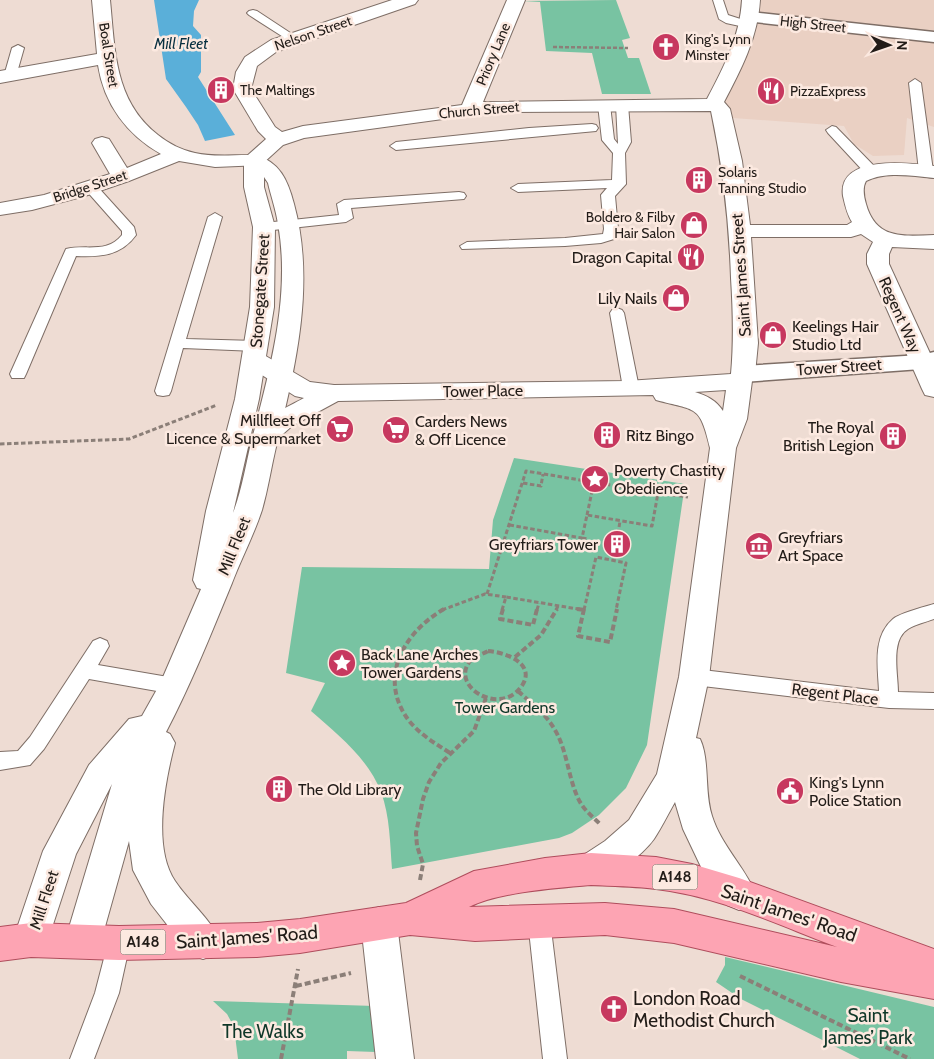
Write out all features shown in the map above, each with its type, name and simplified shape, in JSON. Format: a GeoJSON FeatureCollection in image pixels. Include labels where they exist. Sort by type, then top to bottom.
{"type":"FeatureCollection","features":[{"type":"Feature","properties":{"kind":"main road","name":"Saint James' Road"},"geometry":{"type":"LineString","coordinates":[[394,921],[474,887],[545,874],[591,869],[656,873],[692,880],[739,894],[934,966]]}},
{"type":"Feature","properties":{"kind":"main road","name":"Saint James' Road"},"geometry":{"type":"LineString","coordinates":[[83,941],[203,942],[300,936],[394,921],[475,924],[605,919],[674,926],[841,965],[934,981]]}},
{"type":"Feature","properties":{"kind":"main road","name":"A148"},"geometry":{"type":"LineString","coordinates":[[15,942],[83,941]]}},
{"type":"Feature","properties":{"kind":"street","name":"Boal Street"},"geometry":{"type":"LineString","coordinates":[[101,0],[110,78],[114,92],[129,117],[141,130],[159,145],[193,159],[254,161]]}},
{"type":"Feature","properties":{"kind":"street","name":"Nelson Street"},"geometry":{"type":"LineString","coordinates":[[278,138],[268,131],[242,89],[244,70],[257,54],[292,38],[409,0]]}},
{"type":"Feature","properties":{"kind":"street","name":"Priory Lane"},"geometry":{"type":"LineString","coordinates":[[470,109],[516,0]]}},
{"type":"Feature","properties":{"kind":"street"},"geometry":{"type":"LineString","coordinates":[[714,103],[750,14]]}},
{"type":"Feature","properties":{"kind":"street","name":"High Street"},"geometry":{"type":"LineString","coordinates":[[750,14],[934,36]]}},
{"type":"Feature","properties":{"kind":"street"},"geometry":{"type":"LineString","coordinates":[[5,77],[108,58]]}},
{"type":"Feature","properties":{"kind":"street"},"geometry":{"type":"LineString","coordinates":[[5,77],[110,78]]}},
{"type":"Feature","properties":{"kind":"street","name":"Church Street"},"geometry":{"type":"LineString","coordinates":[[254,161],[269,144],[278,138],[303,132],[470,109],[494,106],[705,105],[714,103]]}},
{"type":"Feature","properties":{"kind":"street","name":"Saint James Street"},"geometry":{"type":"LineString","coordinates":[[714,103],[720,109],[732,161],[740,231],[746,343],[734,419],[723,448],[692,690],[689,780],[696,820],[720,868],[739,894]]}},
{"type":"Feature","properties":{"kind":"street"},"geometry":{"type":"LineString","coordinates":[[102,143],[122,177]]}},
{"type":"Feature","properties":{"kind":"street","name":"Bridge Street"},"geometry":{"type":"LineString","coordinates":[[0,209],[19,207],[90,188],[163,162],[177,154]]}},
{"type":"Feature","properties":{"kind":"street","name":"Stonegate Street"},"geometry":{"type":"LineString","coordinates":[[254,161],[272,174],[278,183],[289,224],[292,257],[292,294],[278,388]]}},
{"type":"Feature","properties":{"kind":"street","name":"Stonegate Street"},"geometry":{"type":"LineString","coordinates":[[196,638],[220,511],[247,399],[262,307],[264,227],[254,187],[254,161]]}},
{"type":"Feature","properties":{"kind":"street"},"geometry":{"type":"LineString","coordinates":[[930,171],[893,169],[871,171],[859,177],[853,186],[858,217],[862,225],[871,233],[885,239],[914,243],[934,242]]}},
{"type":"Feature","properties":{"kind":"street"},"geometry":{"type":"LineString","coordinates":[[740,231],[850,231],[862,225]]}},
{"type":"Feature","properties":{"kind":"street","name":"Regent Way"},"geometry":{"type":"LineString","coordinates":[[885,239],[878,254],[878,264],[927,361],[934,389]]}},
{"type":"Feature","properties":{"kind":"street","name":"Tower Place"},"geometry":{"type":"LineString","coordinates":[[256,353],[278,388],[334,393],[632,388],[741,378]]}},
{"type":"Feature","properties":{"kind":"street","name":"Tower Street"},"geometry":{"type":"LineString","coordinates":[[741,378],[927,361]]}},
{"type":"Feature","properties":{"kind":"street","name":"Mill Fleet"},"geometry":{"type":"LineString","coordinates":[[83,941],[135,760],[174,686],[196,638],[248,510],[278,388]]}},
{"type":"Feature","properties":{"kind":"street","name":"Tower Place"},"geometry":{"type":"LineString","coordinates":[[632,388],[688,398],[709,408]]}},
{"type":"Feature","properties":{"kind":"street","name":"Tower Place"},"geometry":{"type":"LineString","coordinates":[[266,435],[283,420],[334,393]]}},
{"type":"Feature","properties":{"kind":"street","name":"Saint James Street"},"geometry":{"type":"LineString","coordinates":[[709,408],[717,422],[723,448]]}},
{"type":"Feature","properties":{"kind":"street"},"geometry":{"type":"LineString","coordinates":[[174,686],[150,775],[145,847],[150,870],[163,893],[203,942]]}},
{"type":"Feature","properties":{"kind":"street","name":"Mill Fleet"},"geometry":{"type":"LineString","coordinates":[[15,942],[100,775],[174,686]]}},
{"type":"Feature","properties":{"kind":"street","name":"Saint James Street"},"geometry":{"type":"LineString","coordinates":[[591,869],[617,852],[641,830],[663,796],[672,777],[692,690]]}},
{"type":"Feature","properties":{"kind":"street"},"geometry":{"type":"LineString","coordinates":[[394,921],[384,964],[395,1059]]}},
{"type":"Feature","properties":{"kind":"lane"},"geometry":{"type":"LineString","coordinates":[[718,0],[723,17],[730,22],[750,14]]}},
{"type":"Feature","properties":{"kind":"lane"},"geometry":{"type":"LineString","coordinates":[[253,13],[292,38]]}},
{"type":"Feature","properties":{"kind":"lane"},"geometry":{"type":"LineString","coordinates":[[5,77],[18,48]]}},
{"type":"Feature","properties":{"kind":"lane"},"geometry":{"type":"LineString","coordinates":[[915,83],[930,171]]}},
{"type":"Feature","properties":{"kind":"lane"},"geometry":{"type":"LineString","coordinates":[[467,246],[601,239],[609,236],[612,229],[608,195],[619,184],[619,153],[608,140],[613,105]]}},
{"type":"Feature","properties":{"kind":"lane"},"geometry":{"type":"LineString","coordinates":[[396,146],[529,132],[592,128]]}},
{"type":"Feature","properties":{"kind":"lane"},"geometry":{"type":"LineString","coordinates":[[832,130],[871,171]]}},
{"type":"Feature","properties":{"kind":"lane"},"geometry":{"type":"LineString","coordinates":[[518,188],[619,184]]}},
{"type":"Feature","properties":{"kind":"lane"},"geometry":{"type":"LineString","coordinates":[[18,374],[71,252],[111,250],[121,245],[129,235],[129,230],[90,188]]}},
{"type":"Feature","properties":{"kind":"lane"},"geometry":{"type":"LineString","coordinates":[[264,227],[346,218],[344,204],[460,196]]}},
{"type":"Feature","properties":{"kind":"lane"},"geometry":{"type":"LineString","coordinates":[[163,390],[215,217]]}},
{"type":"Feature","properties":{"kind":"lane"},"geometry":{"type":"LineString","coordinates":[[616,313],[632,388]]}},
{"type":"Feature","properties":{"kind":"lane"},"geometry":{"type":"LineString","coordinates":[[177,343],[256,353]]}},
{"type":"Feature","properties":{"kind":"lane","name":"Regent Place"},"geometry":{"type":"LineString","coordinates":[[692,690],[889,700],[887,655],[889,640],[900,624],[934,611]]}},
{"type":"Feature","properties":{"kind":"lane"},"geometry":{"type":"LineString","coordinates":[[0,761],[23,759],[37,743],[100,646]]}},
{"type":"Feature","properties":{"kind":"lane"},"geometry":{"type":"LineString","coordinates":[[83,670],[174,686]]}},
{"type":"Feature","properties":{"kind":"lane"},"geometry":{"type":"LineString","coordinates":[[889,700],[934,701]]}},
{"type":"Feature","properties":{"kind":"lane"},"geometry":{"type":"LineString","coordinates":[[540,921],[555,1059]]}},
{"type":"Feature","properties":{"kind":"lane"},"geometry":{"type":"LineString","coordinates":[[82,1059],[107,993],[119,942]]}},
{"type":"Feature","properties":{"kind":"path"},"geometry":{"type":"LineString","coordinates":[[554,48],[628,48]]}},
{"type":"Feature","properties":{"kind":"path"},"geometry":{"type":"LineString","coordinates":[[0,444],[130,439],[233,399],[247,399]]}},
{"type":"Feature","properties":{"kind":"path"},"geometry":{"type":"LineString","coordinates":[[487,594],[526,471],[658,493],[652,526],[587,515]]}},
{"type":"Feature","properties":{"kind":"path"},"geometry":{"type":"LineString","coordinates":[[523,483],[541,486],[544,474]]}},
{"type":"Feature","properties":{"kind":"path"},"geometry":{"type":"LineString","coordinates":[[582,538],[594,482]]}},
{"type":"Feature","properties":{"kind":"path"},"geometry":{"type":"LineString","coordinates":[[618,534],[620,521]]}},
{"type":"Feature","properties":{"kind":"path"},"geometry":{"type":"LineString","coordinates":[[510,525],[589,539]]}},
{"type":"Feature","properties":{"kind":"path"},"geometry":{"type":"LineString","coordinates":[[614,560],[615,554]]}},
{"type":"Feature","properties":{"kind":"path"},"geometry":{"type":"LineString","coordinates":[[596,558],[626,563],[610,642],[578,636],[584,610],[596,558]]}},
{"type":"Feature","properties":{"kind":"path"},"geometry":{"type":"LineString","coordinates":[[450,753],[426,738],[407,718],[397,694],[396,665],[408,638],[432,615],[445,608],[487,594],[584,610]]}},
{"type":"Feature","properties":{"kind":"path"},"geometry":{"type":"LineString","coordinates":[[506,597],[500,619],[532,625],[539,603]]}},
{"type":"Feature","properties":{"kind":"path"},"geometry":{"type":"LineString","coordinates":[[515,657],[540,639],[553,620],[558,606]]}},
{"type":"Feature","properties":{"kind":"path"},"geometry":{"type":"LineString","coordinates":[[498,650],[515,657],[524,670],[525,677],[518,691],[504,698],[486,698],[470,689],[464,674],[467,666],[479,654],[488,651],[498,650]]}},
{"type":"Feature","properties":{"kind":"path"},"geometry":{"type":"LineString","coordinates":[[518,691],[541,712],[555,730],[566,758],[573,786],[581,804],[605,828]]}},
{"type":"Feature","properties":{"kind":"path"},"geometry":{"type":"LineString","coordinates":[[394,921],[423,864],[417,846],[416,826],[429,782],[450,753],[474,731],[486,698]]}},
{"type":"Feature","properties":{"kind":"path"},"geometry":{"type":"LineString","coordinates":[[281,1059],[296,986],[384,964]]}},
{"type":"Feature","properties":{"kind":"path"},"geometry":{"type":"LineString","coordinates":[[732,970],[746,980],[910,1059]]}},
{"type":"Feature","properties":{"kind":"shaded area"},"geometry":{"type":"Polygon","coordinates":[[[754,0],[934,0],[934,127],[907,118],[904,155],[873,156],[854,144],[844,126],[719,117],[717,103],[754,0]]]}},
{"type":"Feature","properties":{"kind":"green space"},"geometry":{"type":"Polygon","coordinates":[[[616,0],[630,38],[622,40],[628,58],[639,58],[651,94],[602,94],[592,53],[546,51],[540,2],[523,1],[616,0]]]}},
{"type":"Feature","properties":{"kind":"green space","name":"Tower Gardens"},"geometry":{"type":"Polygon","coordinates":[[[514,458],[685,484],[647,745],[626,788],[599,815],[572,833],[559,838],[392,869],[386,811],[381,792],[375,780],[351,747],[311,711],[325,683],[286,673],[302,567],[489,569],[493,520],[514,458]]]}},
{"type":"Feature","properties":{"kind":"green space","name":"Saint James’ Park"},"geometry":{"type":"Polygon","coordinates":[[[725,957],[934,1007],[934,1059],[860,1059],[741,999],[716,982],[725,965],[725,957]]]}},
{"type":"Feature","properties":{"kind":"green space","name":"The Walks"},"geometry":{"type":"Polygon","coordinates":[[[213,1001],[375,1006],[376,1052],[347,1051],[347,1059],[238,1059],[234,1027],[227,1014],[213,1001]]]}},
{"type":"Feature","properties":{"kind":"water","name":"Mill Fleet"},"geometry":{"type":"Polygon","coordinates":[[[154,0],[199,0],[194,11],[193,26],[201,35],[201,72],[198,77],[235,135],[205,141],[198,125],[166,79],[154,0]]]}},
{"type":"Feature","properties":{"kind":"place","name":"King's Lynn Minster"},"geometry":{"type":"Point","coordinates":[666,47]}},
{"type":"Feature","properties":{"kind":"place","name":"The Maltings"},"geometry":{"type":"Point","coordinates":[221,90]}},
{"type":"Feature","properties":{"kind":"place","name":"PizzaExpress"},"geometry":{"type":"Point","coordinates":[771,91]}},
{"type":"Feature","properties":{"kind":"place","name":"Solaris Tanning Studio"},"geometry":{"type":"Point","coordinates":[699,180]}},
{"type":"Feature","properties":{"kind":"place","name":"Boldero & Filby Hair Salon"},"geometry":{"type":"Point","coordinates":[694,225]}},
{"type":"Feature","properties":{"kind":"place","name":"Dragon Capital"},"geometry":{"type":"Point","coordinates":[691,257]}},
{"type":"Feature","properties":{"kind":"place","name":"Lily Nails"},"geometry":{"type":"Point","coordinates":[676,298]}},
{"type":"Feature","properties":{"kind":"place","name":"Keelings Hair Studio Ltd"},"geometry":{"type":"Point","coordinates":[773,335]}},
{"type":"Feature","properties":{"kind":"place","name":"Millfleet Off Licence & Supermarket"},"geometry":{"type":"Point","coordinates":[340,429]}},
{"type":"Feature","properties":{"kind":"place","name":"Carders News & Off Licence"},"geometry":{"type":"Point","coordinates":[396,430]}},
{"type":"Feature","properties":{"kind":"place","name":"Ritz Bingo"},"geometry":{"type":"Point","coordinates":[607,435]}},
{"type":"Feature","properties":{"kind":"place","name":"The Royal British Legion"},"geometry":{"type":"Point","coordinates":[893,436]}},
{"type":"Feature","properties":{"kind":"place","name":"Poverty Chastity Obedience"},"geometry":{"type":"Point","coordinates":[595,479]}},
{"type":"Feature","properties":{"kind":"place","name":"Greyfriars Tower"},"geometry":{"type":"Point","coordinates":[617,544]}},
{"type":"Feature","properties":{"kind":"place","name":"Greyfriars Art Space"},"geometry":{"type":"Point","coordinates":[759,546]}},
{"type":"Feature","properties":{"kind":"place","name":"Back Lane Arches Tower Gardens"},"geometry":{"type":"Point","coordinates":[342,663]}},
{"type":"Feature","properties":{"kind":"place","name":"The Old Library"},"geometry":{"type":"Point","coordinates":[279,789]}},
{"type":"Feature","properties":{"kind":"place","name":"King's Lynn Police Station"},"geometry":{"type":"Point","coordinates":[790,791]}},
{"type":"Feature","properties":{"kind":"place","name":"London Road Methodist Church"},"geometry":{"type":"Point","coordinates":[614,1009]}}]}
